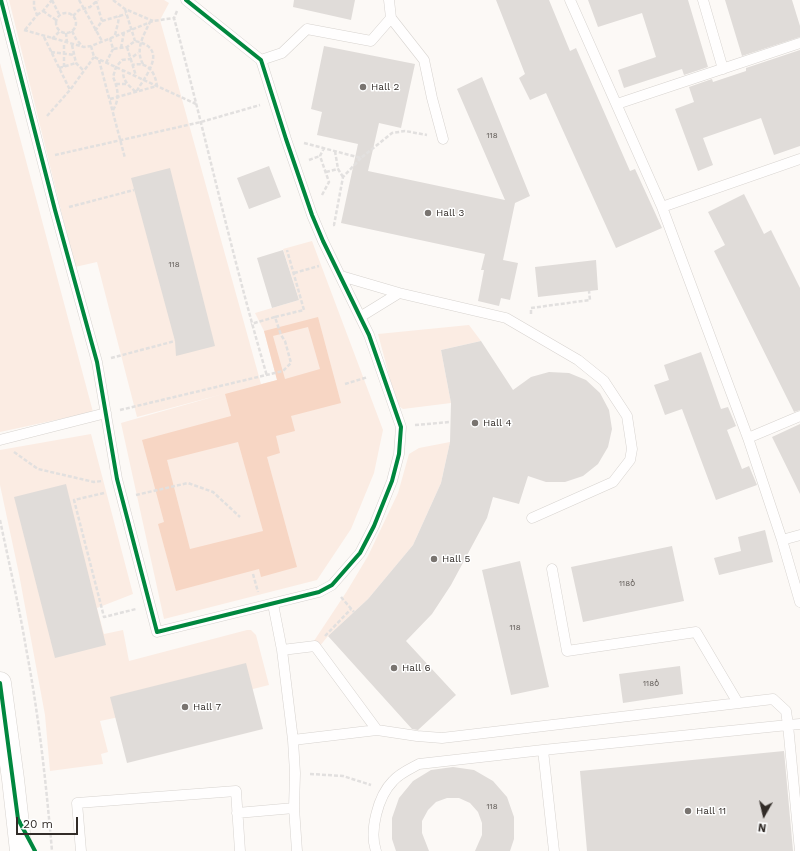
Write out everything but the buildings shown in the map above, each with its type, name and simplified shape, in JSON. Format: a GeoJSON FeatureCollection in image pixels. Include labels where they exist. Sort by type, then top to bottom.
{"type":"FeatureCollection","features":[{"type":"Feature","properties":{"kind":"main road"},"geometry":{"type":"LineString","coordinates":[[0,683],[14,779],[21,851]]}},
{"type":"Feature","properties":{"kind":"lane"},"geometry":{"type":"LineString","coordinates":[[1,0],[41,159],[97,362],[118,484],[157,632],[319,592],[332,586],[360,553],[374,526],[392,481],[399,454],[401,427],[369,335],[312,215],[261,60],[186,0]]}},
{"type":"Feature","properties":{"kind":"lane"},"geometry":{"type":"LineString","coordinates":[[389,0],[391,18],[424,60],[443,139]]}},
{"type":"Feature","properties":{"kind":"lane"},"geometry":{"type":"LineString","coordinates":[[570,0],[662,207],[748,438],[782,540],[800,602]]}},
{"type":"Feature","properties":{"kind":"lane"},"geometry":{"type":"LineString","coordinates":[[703,0],[723,69]]}},
{"type":"Feature","properties":{"kind":"lane"},"geometry":{"type":"LineString","coordinates":[[261,60],[282,53],[307,29],[371,41],[391,18]]}},
{"type":"Feature","properties":{"kind":"lane"},"geometry":{"type":"LineString","coordinates":[[617,104],[800,43]]}},
{"type":"Feature","properties":{"kind":"lane"},"geometry":{"type":"LineString","coordinates":[[662,207],[800,159]]}},
{"type":"Feature","properties":{"kind":"lane"},"geometry":{"type":"LineString","coordinates":[[341,276],[399,293],[506,318],[578,360],[604,381],[627,416],[632,449],[630,460],[613,482],[532,518]]}},
{"type":"Feature","properties":{"kind":"lane"},"geometry":{"type":"LineString","coordinates":[[360,317],[399,293]]}},
{"type":"Feature","properties":{"kind":"lane"},"geometry":{"type":"LineString","coordinates":[[0,440],[106,413]]}},
{"type":"Feature","properties":{"kind":"lane"},"geometry":{"type":"LineString","coordinates":[[748,438],[800,416]]}},
{"type":"Feature","properties":{"kind":"lane"},"geometry":{"type":"LineString","coordinates":[[782,540],[800,535]]}},
{"type":"Feature","properties":{"kind":"lane"},"geometry":{"type":"LineString","coordinates":[[552,569],[567,651],[696,632],[738,703]]}},
{"type":"Feature","properties":{"kind":"lane"},"geometry":{"type":"LineString","coordinates":[[273,604],[282,650],[293,740],[295,773],[294,808],[297,851]]}},
{"type":"Feature","properties":{"kind":"lane"},"geometry":{"type":"LineString","coordinates":[[282,650],[315,646],[377,730]]}},
{"type":"Feature","properties":{"kind":"lane"},"geometry":{"type":"LineString","coordinates":[[293,740],[377,730],[442,738],[773,699],[786,711],[800,851]]}},
{"type":"Feature","properties":{"kind":"lane"},"geometry":{"type":"LineString","coordinates":[[376,851],[374,820],[382,798],[393,781],[407,770],[419,764],[800,724]]}},
{"type":"Feature","properties":{"kind":"lane"},"geometry":{"type":"LineString","coordinates":[[543,750],[554,851]]}},
{"type":"Feature","properties":{"kind":"lane"},"geometry":{"type":"LineString","coordinates":[[81,851],[78,804],[236,791],[240,851]]}},
{"type":"Feature","properties":{"kind":"lane"},"geometry":{"type":"LineString","coordinates":[[237,813],[294,808]]}},
{"type":"Feature","properties":{"kind":"path"},"geometry":{"type":"LineString","coordinates":[[34,0],[34,7],[37,15]]}},
{"type":"Feature","properties":{"kind":"path"},"geometry":{"type":"LineString","coordinates":[[60,14],[52,0],[43,11],[37,15],[25,31],[72,45],[84,47],[91,46],[151,21],[174,18],[252,324],[267,376]]}},
{"type":"Feature","properties":{"kind":"path"},"geometry":{"type":"LineString","coordinates":[[79,0],[95,31],[102,41]]}},
{"type":"Feature","properties":{"kind":"path"},"geometry":{"type":"LineString","coordinates":[[113,0],[151,21]]}},
{"type":"Feature","properties":{"kind":"path"},"geometry":{"type":"LineString","coordinates":[[73,16],[79,10],[90,7],[97,1],[102,21]]}},
{"type":"Feature","properties":{"kind":"path"},"geometry":{"type":"LineString","coordinates":[[125,8],[135,41]]}},
{"type":"Feature","properties":{"kind":"path"},"geometry":{"type":"LineString","coordinates":[[43,11],[56,20]]}},
{"type":"Feature","properties":{"kind":"path"},"geometry":{"type":"LineString","coordinates":[[67,12],[73,16],[76,25],[72,31],[66,33],[60,31],[56,26],[56,20],[60,14],[67,12]]}},
{"type":"Feature","properties":{"kind":"path"},"geometry":{"type":"LineString","coordinates":[[95,31],[102,21],[126,14]]}},
{"type":"Feature","properties":{"kind":"path"},"geometry":{"type":"LineString","coordinates":[[115,36],[119,16]]}},
{"type":"Feature","properties":{"kind":"path"},"geometry":{"type":"LineString","coordinates":[[113,110],[118,96],[113,77],[116,67],[122,60],[130,59],[138,53],[141,42],[151,21]]}},
{"type":"Feature","properties":{"kind":"path"},"geometry":{"type":"LineString","coordinates":[[52,39],[60,31]]}},
{"type":"Feature","properties":{"kind":"path"},"geometry":{"type":"LineString","coordinates":[[72,31],[76,39],[84,47]]}},
{"type":"Feature","properties":{"kind":"path"},"geometry":{"type":"LineString","coordinates":[[121,48],[124,32]]}},
{"type":"Feature","properties":{"kind":"path"},"geometry":{"type":"LineString","coordinates":[[64,67],[66,33]]}},
{"type":"Feature","properties":{"kind":"path"},"geometry":{"type":"LineString","coordinates":[[43,36],[70,90]]}},
{"type":"Feature","properties":{"kind":"path"},"geometry":{"type":"LineString","coordinates":[[106,63],[113,49],[110,38]]}},
{"type":"Feature","properties":{"kind":"path"},"geometry":{"type":"LineString","coordinates":[[113,49],[126,47],[135,41],[147,44],[153,53],[150,68],[136,92]]}},
{"type":"Feature","properties":{"kind":"path"},"geometry":{"type":"LineString","coordinates":[[72,45],[76,63],[84,71]]}},
{"type":"Feature","properties":{"kind":"path"},"geometry":{"type":"LineString","coordinates":[[91,46],[94,57],[99,60],[197,104]]}},
{"type":"Feature","properties":{"kind":"path"},"geometry":{"type":"LineString","coordinates":[[126,47],[136,76]]}},
{"type":"Feature","properties":{"kind":"path"},"geometry":{"type":"LineString","coordinates":[[51,52],[74,55]]}},
{"type":"Feature","properties":{"kind":"path"},"geometry":{"type":"LineString","coordinates":[[138,53],[143,64]]}},
{"type":"Feature","properties":{"kind":"path"},"geometry":{"type":"LineString","coordinates":[[34,131],[70,90],[94,57]]}},
{"type":"Feature","properties":{"kind":"path"},"geometry":{"type":"LineString","coordinates":[[99,60],[125,158]]}},
{"type":"Feature","properties":{"kind":"path"},"geometry":{"type":"LineString","coordinates":[[59,68],[76,63]]}},
{"type":"Feature","properties":{"kind":"path"},"geometry":{"type":"LineString","coordinates":[[132,64],[143,64],[150,68],[154,74],[157,86]]}},
{"type":"Feature","properties":{"kind":"path"},"geometry":{"type":"LineString","coordinates":[[123,70],[126,84],[136,92]]}},
{"type":"Feature","properties":{"kind":"path"},"geometry":{"type":"LineString","coordinates":[[116,84],[126,84]]}},
{"type":"Feature","properties":{"kind":"path"},"geometry":{"type":"LineString","coordinates":[[110,99],[157,86]]}},
{"type":"Feature","properties":{"kind":"path"},"geometry":{"type":"LineString","coordinates":[[41,159],[201,122],[274,101]]}},
{"type":"Feature","properties":{"kind":"path"},"geometry":{"type":"LineString","coordinates":[[319,231],[334,225],[343,177],[360,158],[392,133],[405,131],[443,139]]}},
{"type":"Feature","properties":{"kind":"path"},"geometry":{"type":"LineString","coordinates":[[286,139],[360,158]]}},
{"type":"Feature","properties":{"kind":"path"},"geometry":{"type":"LineString","coordinates":[[312,215],[329,182],[320,156],[324,148]]}},
{"type":"Feature","properties":{"kind":"path"},"geometry":{"type":"LineString","coordinates":[[335,151],[338,169],[343,177]]}},
{"type":"Feature","properties":{"kind":"path"},"geometry":{"type":"LineString","coordinates":[[326,172],[338,169]]}},
{"type":"Feature","properties":{"kind":"path"},"geometry":{"type":"LineString","coordinates":[[55,210],[134,190]]}},
{"type":"Feature","properties":{"kind":"path"},"geometry":{"type":"LineString","coordinates":[[252,324],[304,310],[287,250]]}},
{"type":"Feature","properties":{"kind":"path"},"geometry":{"type":"LineString","coordinates":[[294,273],[333,261]]}},
{"type":"Feature","properties":{"kind":"path"},"geometry":{"type":"LineString","coordinates":[[531,333],[531,308],[590,300],[589,291]]}},
{"type":"Feature","properties":{"kind":"path"},"geometry":{"type":"LineString","coordinates":[[106,413],[283,371],[291,363],[285,341],[280,335],[275,317]]}},
{"type":"Feature","properties":{"kind":"path"},"geometry":{"type":"LineString","coordinates":[[97,362],[175,341]]}},
{"type":"Feature","properties":{"kind":"path"},"geometry":{"type":"LineString","coordinates":[[345,384],[383,373]]}},
{"type":"Feature","properties":{"kind":"path"},"geometry":{"type":"LineString","coordinates":[[401,427],[450,422]]}},
{"type":"Feature","properties":{"kind":"path"},"geometry":{"type":"LineString","coordinates":[[9,448],[38,470],[94,482],[118,484]]}},
{"type":"Feature","properties":{"kind":"path"},"geometry":{"type":"LineString","coordinates":[[156,490],[188,483],[213,492],[240,517]]}},
{"type":"Feature","properties":{"kind":"path"},"geometry":{"type":"LineString","coordinates":[[118,484],[74,500],[104,617],[150,606]]}},
{"type":"Feature","properties":{"kind":"path"},"geometry":{"type":"LineString","coordinates":[[0,520],[26,648],[37,716],[45,777],[52,851]]}},
{"type":"Feature","properties":{"kind":"path"},"geometry":{"type":"LineString","coordinates":[[332,586],[354,612]]}},
{"type":"Feature","properties":{"kind":"path"},"geometry":{"type":"LineString","coordinates":[[315,646],[351,609]]}},
{"type":"Feature","properties":{"kind":"path"},"geometry":{"type":"LineString","coordinates":[[295,773],[343,776],[387,790]]}},
{"type":"Feature","properties":{"kind":"shaded area"},"geometry":{"type":"Polygon","coordinates":[[[9,0],[164,0],[169,3],[160,20],[261,384],[277,380],[264,331],[255,313],[299,300],[283,249],[312,241],[383,430],[374,473],[351,529],[317,580],[164,619],[121,423],[223,394],[137,417],[97,262],[75,267],[9,0]]]}},
{"type":"Feature","properties":{"kind":"shaded area"},"geometry":{"type":"Polygon","coordinates":[[[0,63],[93,412],[0,432],[0,63]]]}},
{"type":"Feature","properties":{"kind":"shaded area"},"geometry":{"type":"Polygon","coordinates":[[[318,317],[341,403],[291,416],[295,431],[276,436],[280,453],[267,457],[297,567],[261,577],[259,569],[176,591],[158,524],[164,522],[142,440],[231,416],[225,394],[277,380],[264,331],[318,317]],[[308,327],[273,336],[285,379],[320,369],[308,327]],[[238,442],[167,460],[190,549],[263,531],[238,442]]]}},
{"type":"Feature","properties":{"kind":"shaded area"},"geometry":{"type":"Polygon","coordinates":[[[469,325],[481,341],[441,350],[451,403],[403,409],[397,405],[378,334],[469,325]]]}},
{"type":"Feature","properties":{"kind":"shaded area"},"geometry":{"type":"Polygon","coordinates":[[[91,434],[133,594],[97,608],[104,634],[123,630],[129,661],[251,630],[256,635],[269,685],[100,721],[108,752],[101,754],[103,764],[50,771],[45,715],[19,574],[0,485],[0,450],[91,434]]]}},
{"type":"Feature","properties":{"kind":"shaded area"},"geometry":{"type":"Polygon","coordinates":[[[450,442],[441,483],[413,545],[368,599],[328,636],[315,652],[310,647],[368,556],[398,493],[409,454],[419,448],[450,442]]]}},
{"type":"Feature","properties":{"kind":"cycle path"},"geometry":{"type":"LineString","coordinates":[[1,0],[55,210],[97,362],[117,479],[157,632],[319,592],[332,585],[360,553],[374,526],[392,481],[399,454],[401,427],[369,335],[323,241],[312,215],[261,60],[186,0]]}},
{"type":"Feature","properties":{"kind":"cycle path"},"geometry":{"type":"LineString","coordinates":[[0,683],[18,819],[35,851]]}},
{"type":"Feature","properties":{"kind":"place","name":"Hall 2"},"geometry":{"type":"Point","coordinates":[363,87]}},
{"type":"Feature","properties":{"kind":"place","name":"Hall 3"},"geometry":{"type":"Point","coordinates":[428,213]}},
{"type":"Feature","properties":{"kind":"place","name":"Hall 4"},"geometry":{"type":"Point","coordinates":[475,423]}},
{"type":"Feature","properties":{"kind":"place","name":"Hall 5"},"geometry":{"type":"Point","coordinates":[434,559]}},
{"type":"Feature","properties":{"kind":"place","name":"Hall 6"},"geometry":{"type":"Point","coordinates":[394,668]}},
{"type":"Feature","properties":{"kind":"place","name":"Hall 7"},"geometry":{"type":"Point","coordinates":[185,707]}},
{"type":"Feature","properties":{"kind":"place","name":"Hall 11"},"geometry":{"type":"Point","coordinates":[688,811]}}]}
